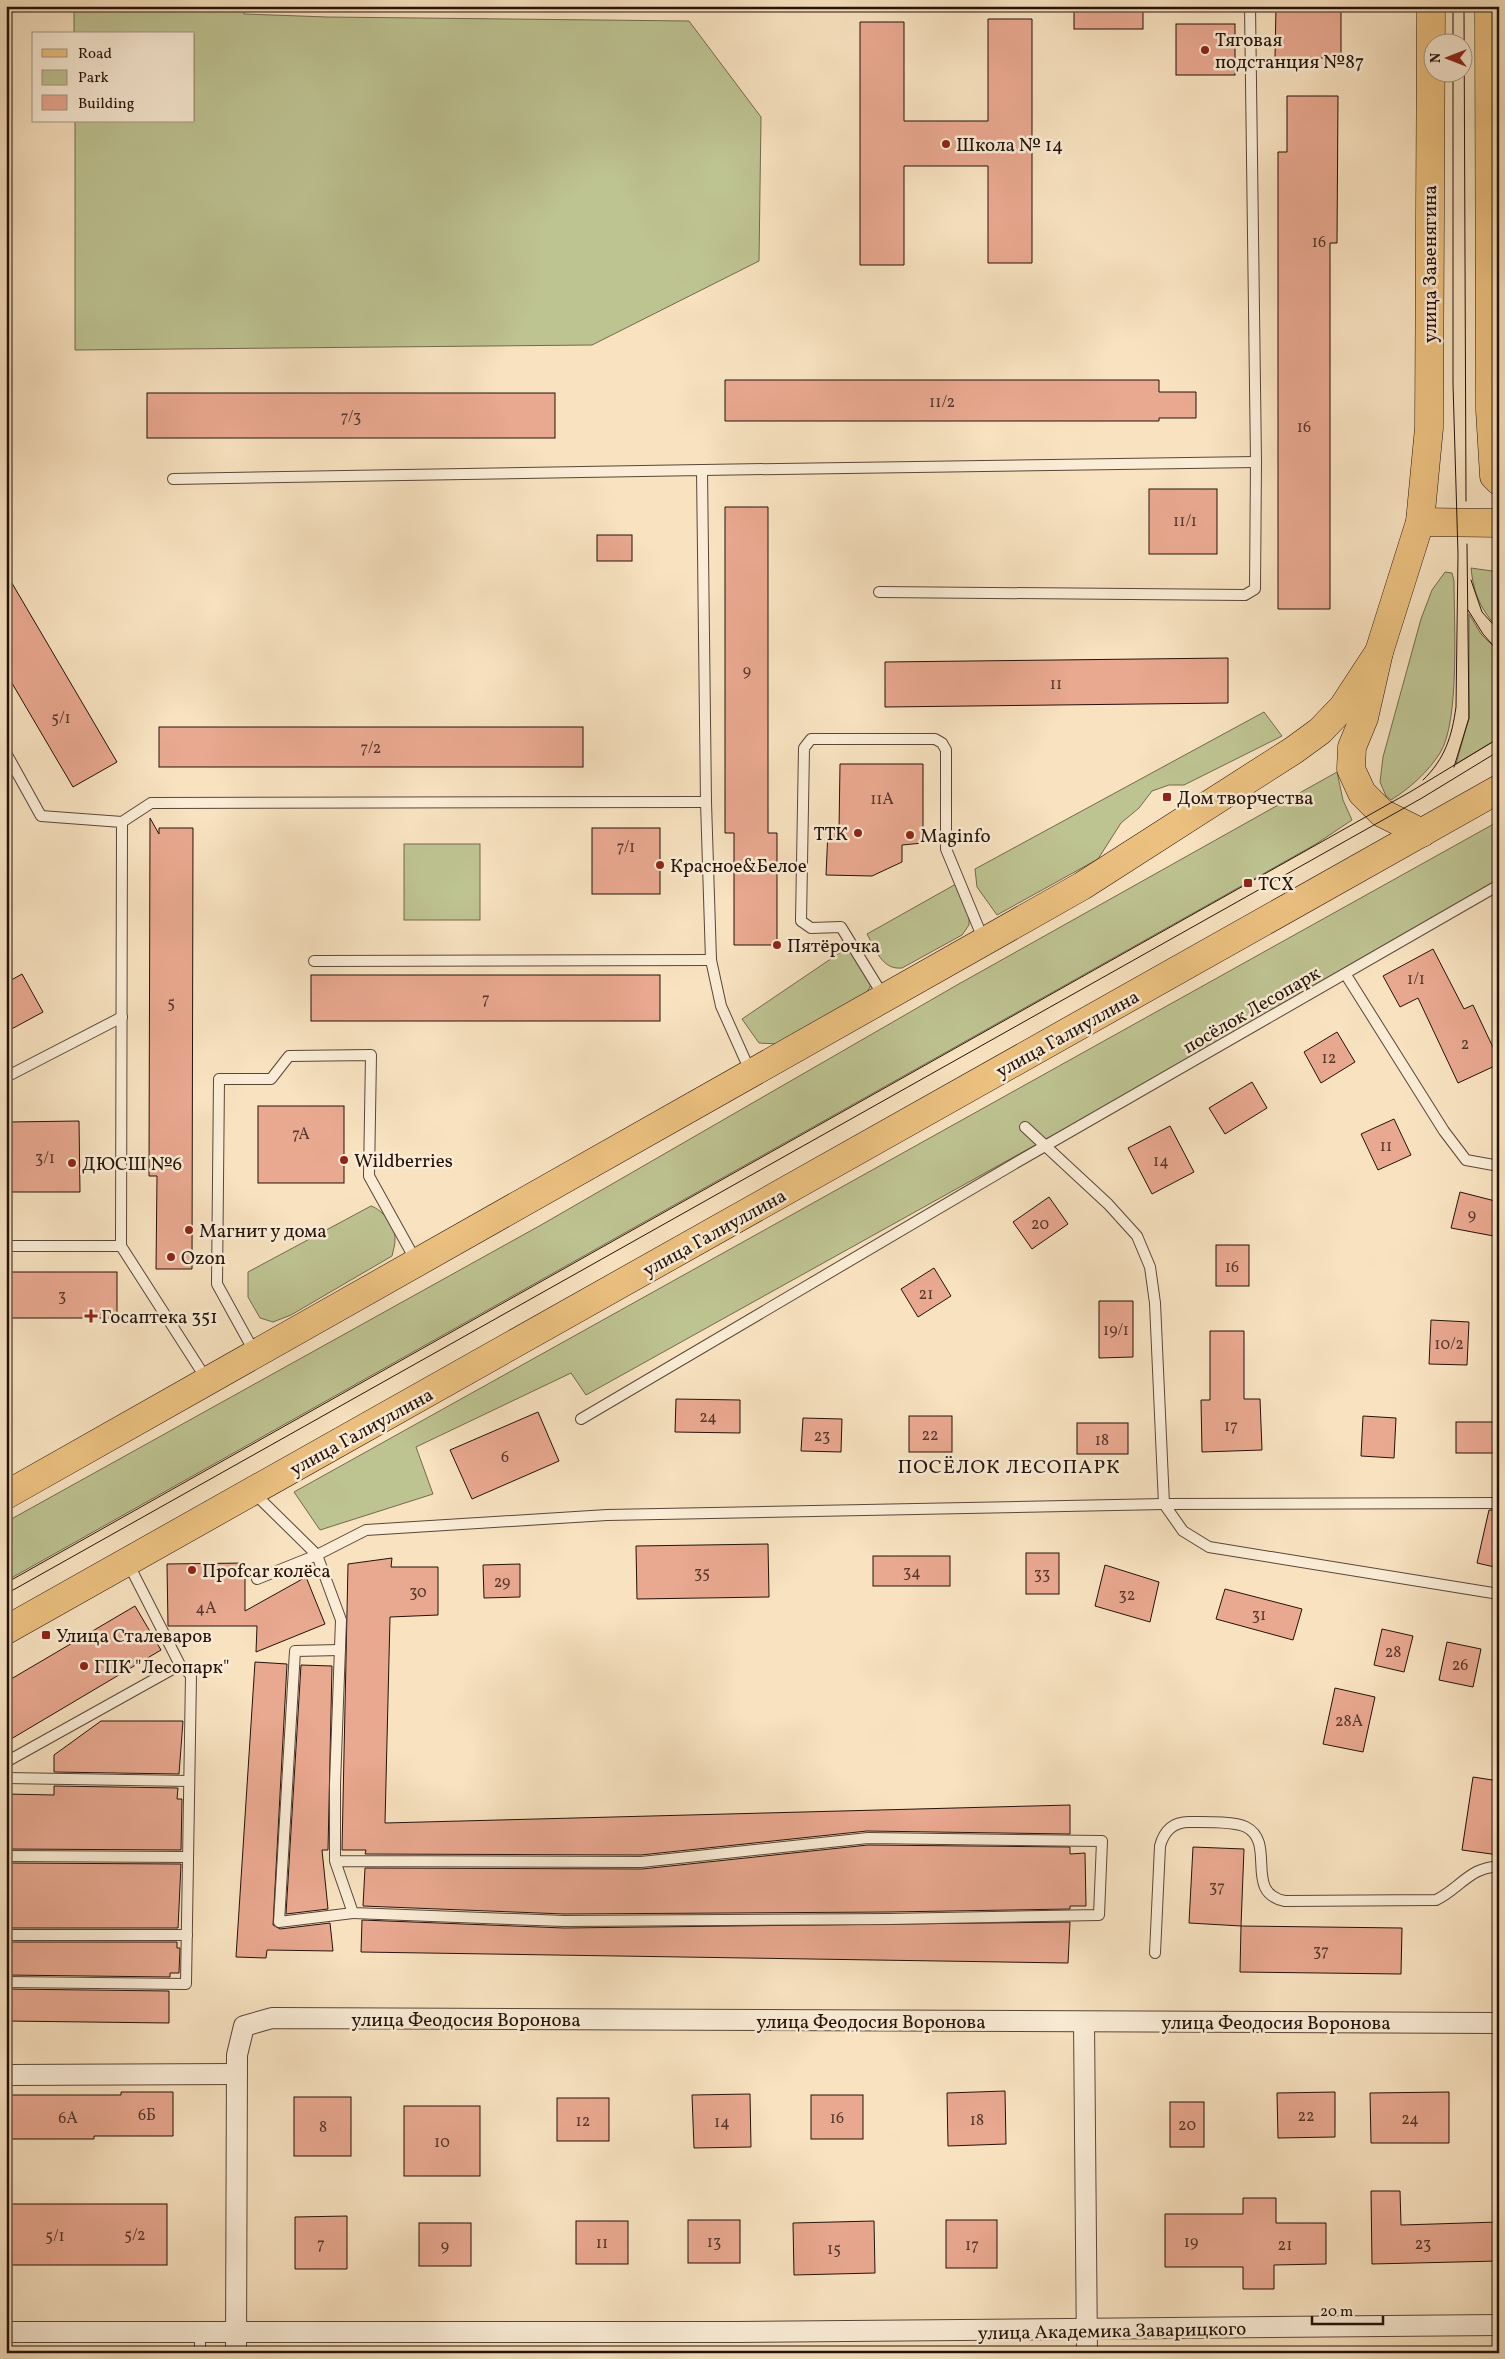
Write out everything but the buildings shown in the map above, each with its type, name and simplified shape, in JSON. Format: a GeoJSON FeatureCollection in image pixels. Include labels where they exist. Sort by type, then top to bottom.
{"type":"FeatureCollection","features":[{"type":"Feature","properties":{"kind":"main road","name":"улица Завенягина"},"geometry":{"type":"LineString","coordinates":[[1420,522],[1429,428],[1431,6]]}},
{"type":"Feature","properties":{"kind":"main road"},"geometry":{"type":"LineString","coordinates":[[1489,6],[1490,410],[1494,476],[1499,481]]}},
{"type":"Feature","properties":{"kind":"main road"},"geometry":{"type":"LineString","coordinates":[[1422,833],[1382,813],[1362,794],[1351,769],[1352,747],[1364,718],[1379,652],[1420,522],[1499,523]]}},
{"type":"Feature","properties":{"kind":"main road"},"geometry":{"type":"LineString","coordinates":[[6,1495],[1082,886],[1294,750],[1320,731],[1343,707],[1379,652]]}},
{"type":"Feature","properties":{"kind":"main road","name":"улица Галиуллина"},"geometry":{"type":"LineString","coordinates":[[6,1630],[1499,789]]}},
{"type":"Feature","properties":{"kind":"street","name":"улица Феодосия Воронова"},"geometry":{"type":"LineString","coordinates":[[237,2074],[237,2055],[244,2026],[272,2018],[1499,2022]]}},
{"type":"Feature","properties":{"kind":"street"},"geometry":{"type":"LineString","coordinates":[[1084,2022],[1087,2353]]}},
{"type":"Feature","properties":{"kind":"street"},"geometry":{"type":"LineString","coordinates":[[6,2075],[237,2074],[236,2353]]}},
{"type":"Feature","properties":{"kind":"street","name":"улица Академика Заварицкого"},"geometry":{"type":"LineString","coordinates":[[6,2332],[1086,2331],[1499,2325]]}},
{"type":"Feature","properties":{"kind":"lane"},"geometry":{"type":"LineString","coordinates":[[879,592],[1249,595],[1255,589],[1256,462],[1250,6]]}},
{"type":"Feature","properties":{"kind":"lane"},"geometry":{"type":"LineString","coordinates":[[173,479],[1256,462]]}},
{"type":"Feature","properties":{"kind":"lane"},"geometry":{"type":"LineString","coordinates":[[702,470],[706,802],[711,960],[721,1006],[751,1074]]}},
{"type":"Feature","properties":{"kind":"lane"},"geometry":{"type":"LineString","coordinates":[[885,998],[841,927],[811,928],[801,921],[804,748],[811,739],[935,739],[942,742],[946,750],[946,849],[984,941]]}},
{"type":"Feature","properties":{"kind":"lane"},"geometry":{"type":"LineString","coordinates":[[6,753],[41,816],[122,822],[151,803],[706,802]]}},
{"type":"Feature","properties":{"kind":"lane"},"geometry":{"type":"LineString","coordinates":[[122,822],[121,1246],[207,1381]]}},
{"type":"Feature","properties":{"kind":"lane","name":"посёлок Лесопарк"},"geometry":{"type":"LineString","coordinates":[[582,1419],[1019,1161],[1346,975],[1499,885]]}},
{"type":"Feature","properties":{"kind":"lane"},"geometry":{"type":"LineString","coordinates":[[314,961],[711,960]]}},
{"type":"Feature","properties":{"kind":"lane"},"geometry":{"type":"LineString","coordinates":[[1346,975],[1444,1131],[1466,1160],[1499,1166]]}},
{"type":"Feature","properties":{"kind":"lane"},"geometry":{"type":"LineString","coordinates":[[6,1077],[122,1017]]}},
{"type":"Feature","properties":{"kind":"lane"},"geometry":{"type":"LineString","coordinates":[[256,1354],[217,1284],[219,1078],[271,1079],[289,1056],[371,1055],[370,1176],[417,1263]]}},
{"type":"Feature","properties":{"kind":"lane"},"geometry":{"type":"LineString","coordinates":[[1025,1127],[1048,1146],[1137,1236],[1150,1267],[1155,1303],[1164,1504],[1183,1531],[1209,1547],[1499,1594]]}},
{"type":"Feature","properties":{"kind":"lane"},"geometry":{"type":"LineString","coordinates":[[6,1246],[121,1246]]}},
{"type":"Feature","properties":{"kind":"lane"},"geometry":{"type":"LineString","coordinates":[[253,1492],[317,1554],[341,1620],[335,1784],[335,1861],[353,1912]]}},
{"type":"Feature","properties":{"kind":"lane"},"geometry":{"type":"LineString","coordinates":[[257,1579],[317,1554],[366,1530],[607,1515],[1164,1504],[1499,1503]]}},
{"type":"Feature","properties":{"kind":"lane"},"geometry":{"type":"LineString","coordinates":[[6,1982],[186,1984],[191,1675],[180,1665],[127,1562]]}},
{"type":"Feature","properties":{"kind":"lane"},"geometry":{"type":"LineString","coordinates":[[335,1861],[640,1862],[868,1838],[1102,1841],[1099,1915],[880,1919],[564,1921],[353,1912],[279,1922],[295,1651],[340,1650]]}},
{"type":"Feature","properties":{"kind":"lane"},"geometry":{"type":"LineString","coordinates":[[6,1762],[180,1665]]}},
{"type":"Feature","properties":{"kind":"lane"},"geometry":{"type":"LineString","coordinates":[[6,1778],[189,1782]]}},
{"type":"Feature","properties":{"kind":"lane"},"geometry":{"type":"LineString","coordinates":[[1155,1953],[1160,1846],[1163,1836],[1178,1823],[1236,1824],[1245,1826],[1253,1832],[1258,1840],[1264,1886],[1269,1894],[1276,1899],[1285,1901],[1436,1900],[1446,1896],[1476,1871],[1491,1866],[1499,1867]]}},
{"type":"Feature","properties":{"kind":"lane"},"geometry":{"type":"LineString","coordinates":[[6,1856],[188,1857]]}},
{"type":"Feature","properties":{"kind":"lane"},"geometry":{"type":"LineString","coordinates":[[6,1935],[187,1936]]}},
{"type":"Feature","properties":{"kind":"lane"},"geometry":{"type":"LineString","coordinates":[[200,2333],[200,2353]]}},
{"type":"Feature","properties":{"kind":"green space"},"geometry":{"type":"Polygon","coordinates":[[[74,6],[244,6],[244,14],[327,17],[689,21],[761,117],[759,261],[592,345],[75,350],[75,122],[195,122],[195,32],[74,32],[74,6]]]}},
{"type":"Feature","properties":{"kind":"green space"},"geometry":{"type":"Polygon","coordinates":[[[1471,568],[1499,572],[1499,630],[1479,602],[1471,568]]]}},
{"type":"Feature","properties":{"kind":"green space"},"geometry":{"type":"Polygon","coordinates":[[[1445,572],[1452,573],[1454,581],[1455,645],[1451,718],[1440,753],[1430,767],[1412,785],[1391,800],[1386,796],[1380,782],[1383,757],[1421,619],[1432,590],[1445,572]]]}},
{"type":"Feature","properties":{"kind":"green space"},"geometry":{"type":"Polygon","coordinates":[[[1469,614],[1481,634],[1499,652],[1499,738],[1456,764],[1469,718],[1469,614]]]}},
{"type":"Feature","properties":{"kind":"green space"},"geometry":{"type":"Polygon","coordinates":[[[1264,712],[1282,736],[1184,785],[1169,785],[1152,791],[1139,808],[1121,823],[1098,859],[997,915],[977,887],[975,869],[1264,712]]]}},
{"type":"Feature","properties":{"kind":"green space"},"geometry":{"type":"Polygon","coordinates":[[[1337,772],[1343,800],[1352,820],[1316,844],[6,1581],[6,1522],[541,1225],[957,985],[1337,772]]]}},
{"type":"Feature","properties":{"kind":"green space"},"geometry":{"type":"Polygon","coordinates":[[[1499,821],[1499,887],[586,1395],[571,1373],[416,1447],[433,1494],[320,1530],[294,1492],[1499,821]]]}},
{"type":"Feature","properties":{"kind":"green space"},"geometry":{"type":"Polygon","coordinates":[[[404,844],[480,844],[480,920],[404,920],[404,844]]]}},
{"type":"Feature","properties":{"kind":"green space"},"geometry":{"type":"Polygon","coordinates":[[[956,884],[969,915],[969,925],[962,935],[902,968],[889,966],[880,958],[867,934],[956,884]]]}},
{"type":"Feature","properties":{"kind":"green space"},"geometry":{"type":"Polygon","coordinates":[[[844,950],[851,950],[871,985],[866,994],[778,1044],[759,1043],[742,1019],[844,950]]]}},
{"type":"Feature","properties":{"kind":"green space"},"geometry":{"type":"Polygon","coordinates":[[[371,1206],[380,1211],[391,1225],[395,1235],[392,1256],[291,1315],[273,1322],[260,1318],[248,1297],[248,1272],[371,1206]]]}},
{"type":"Feature","properties":{"kind":"tram line"},"geometry":{"type":"LineString","coordinates":[[1453,6],[1453,32]]}},
{"type":"Feature","properties":{"kind":"tram line"},"geometry":{"type":"LineString","coordinates":[[1464,6],[1466,501]]}},
{"type":"Feature","properties":{"kind":"tram line"},"geometry":{"type":"LineString","coordinates":[[1423,780],[1431,772],[1442,755],[1450,737],[1456,707],[1458,554],[1453,384],[1453,82]]}},
{"type":"Feature","properties":{"kind":"tram line"},"geometry":{"type":"LineString","coordinates":[[1454,767],[1469,718],[1467,544]]}},
{"type":"Feature","properties":{"kind":"tram line"},"geometry":{"type":"LineString","coordinates":[[1471,580],[1482,612],[1499,631]]}},
{"type":"Feature","properties":{"kind":"tram line"},"geometry":{"type":"LineString","coordinates":[[1468,610],[1483,634],[1499,652]]}},
{"type":"Feature","properties":{"kind":"tram line"},"geometry":{"type":"LineString","coordinates":[[6,1583],[1410,792],[1499,738]]}},
{"type":"Feature","properties":{"kind":"tram line"},"geometry":{"type":"LineString","coordinates":[[6,1594],[1422,798],[1499,751]]}},
{"type":"Feature","properties":{"kind":"place","name":"Тяговая подстанция №87"},"geometry":{"type":"Point","coordinates":[1205,50]}},
{"type":"Feature","properties":{"kind":"place","name":"Школа № 14"},"geometry":{"type":"Point","coordinates":[946,144]}},
{"type":"Feature","properties":{"kind":"place","name":"Дом творчества"},"geometry":{"type":"Point","coordinates":[1167,797]}},
{"type":"Feature","properties":{"kind":"place","name":"ТТК"},"geometry":{"type":"Point","coordinates":[858,833]}},
{"type":"Feature","properties":{"kind":"place","name":"Maginfo"},"geometry":{"type":"Point","coordinates":[910,835]}},
{"type":"Feature","properties":{"kind":"place","name":"Красное&Белое"},"geometry":{"type":"Point","coordinates":[660,865]}},
{"type":"Feature","properties":{"kind":"place","name":"ТСХ"},"geometry":{"type":"Point","coordinates":[1248,883]}},
{"type":"Feature","properties":{"kind":"place","name":"Пятёрочка"},"geometry":{"type":"Point","coordinates":[777,945]}},
{"type":"Feature","properties":{"kind":"place","name":"Wildberries"},"geometry":{"type":"Point","coordinates":[344,1160]}},
{"type":"Feature","properties":{"kind":"place","name":"ДЮСШ №6"},"geometry":{"type":"Point","coordinates":[72,1163]}},
{"type":"Feature","properties":{"kind":"place","name":"Магнит у дома"},"geometry":{"type":"Point","coordinates":[189,1230]}},
{"type":"Feature","properties":{"kind":"place","name":"Ozon"},"geometry":{"type":"Point","coordinates":[171,1257]}},
{"type":"Feature","properties":{"kind":"place","name":"Госаптека 351"},"geometry":{"type":"Point","coordinates":[91,1316]}},
{"type":"Feature","properties":{"kind":"place","name":"Проfcar колёса"},"geometry":{"type":"Point","coordinates":[192,1570]}},
{"type":"Feature","properties":{"kind":"place","name":"Улица Сталеваров"},"geometry":{"type":"Point","coordinates":[46,1635]}},
{"type":"Feature","properties":{"kind":"place","name":"ГПК \"Лесопарк\""},"geometry":{"type":"Point","coordinates":[84,1666]}},
{"type":"Feature","properties":{"kind":"district","name":"ПОСЁЛОК ЛЕСОПАРК"},"geometry":{"type":"Point","coordinates":[1009,1466]}}]}
